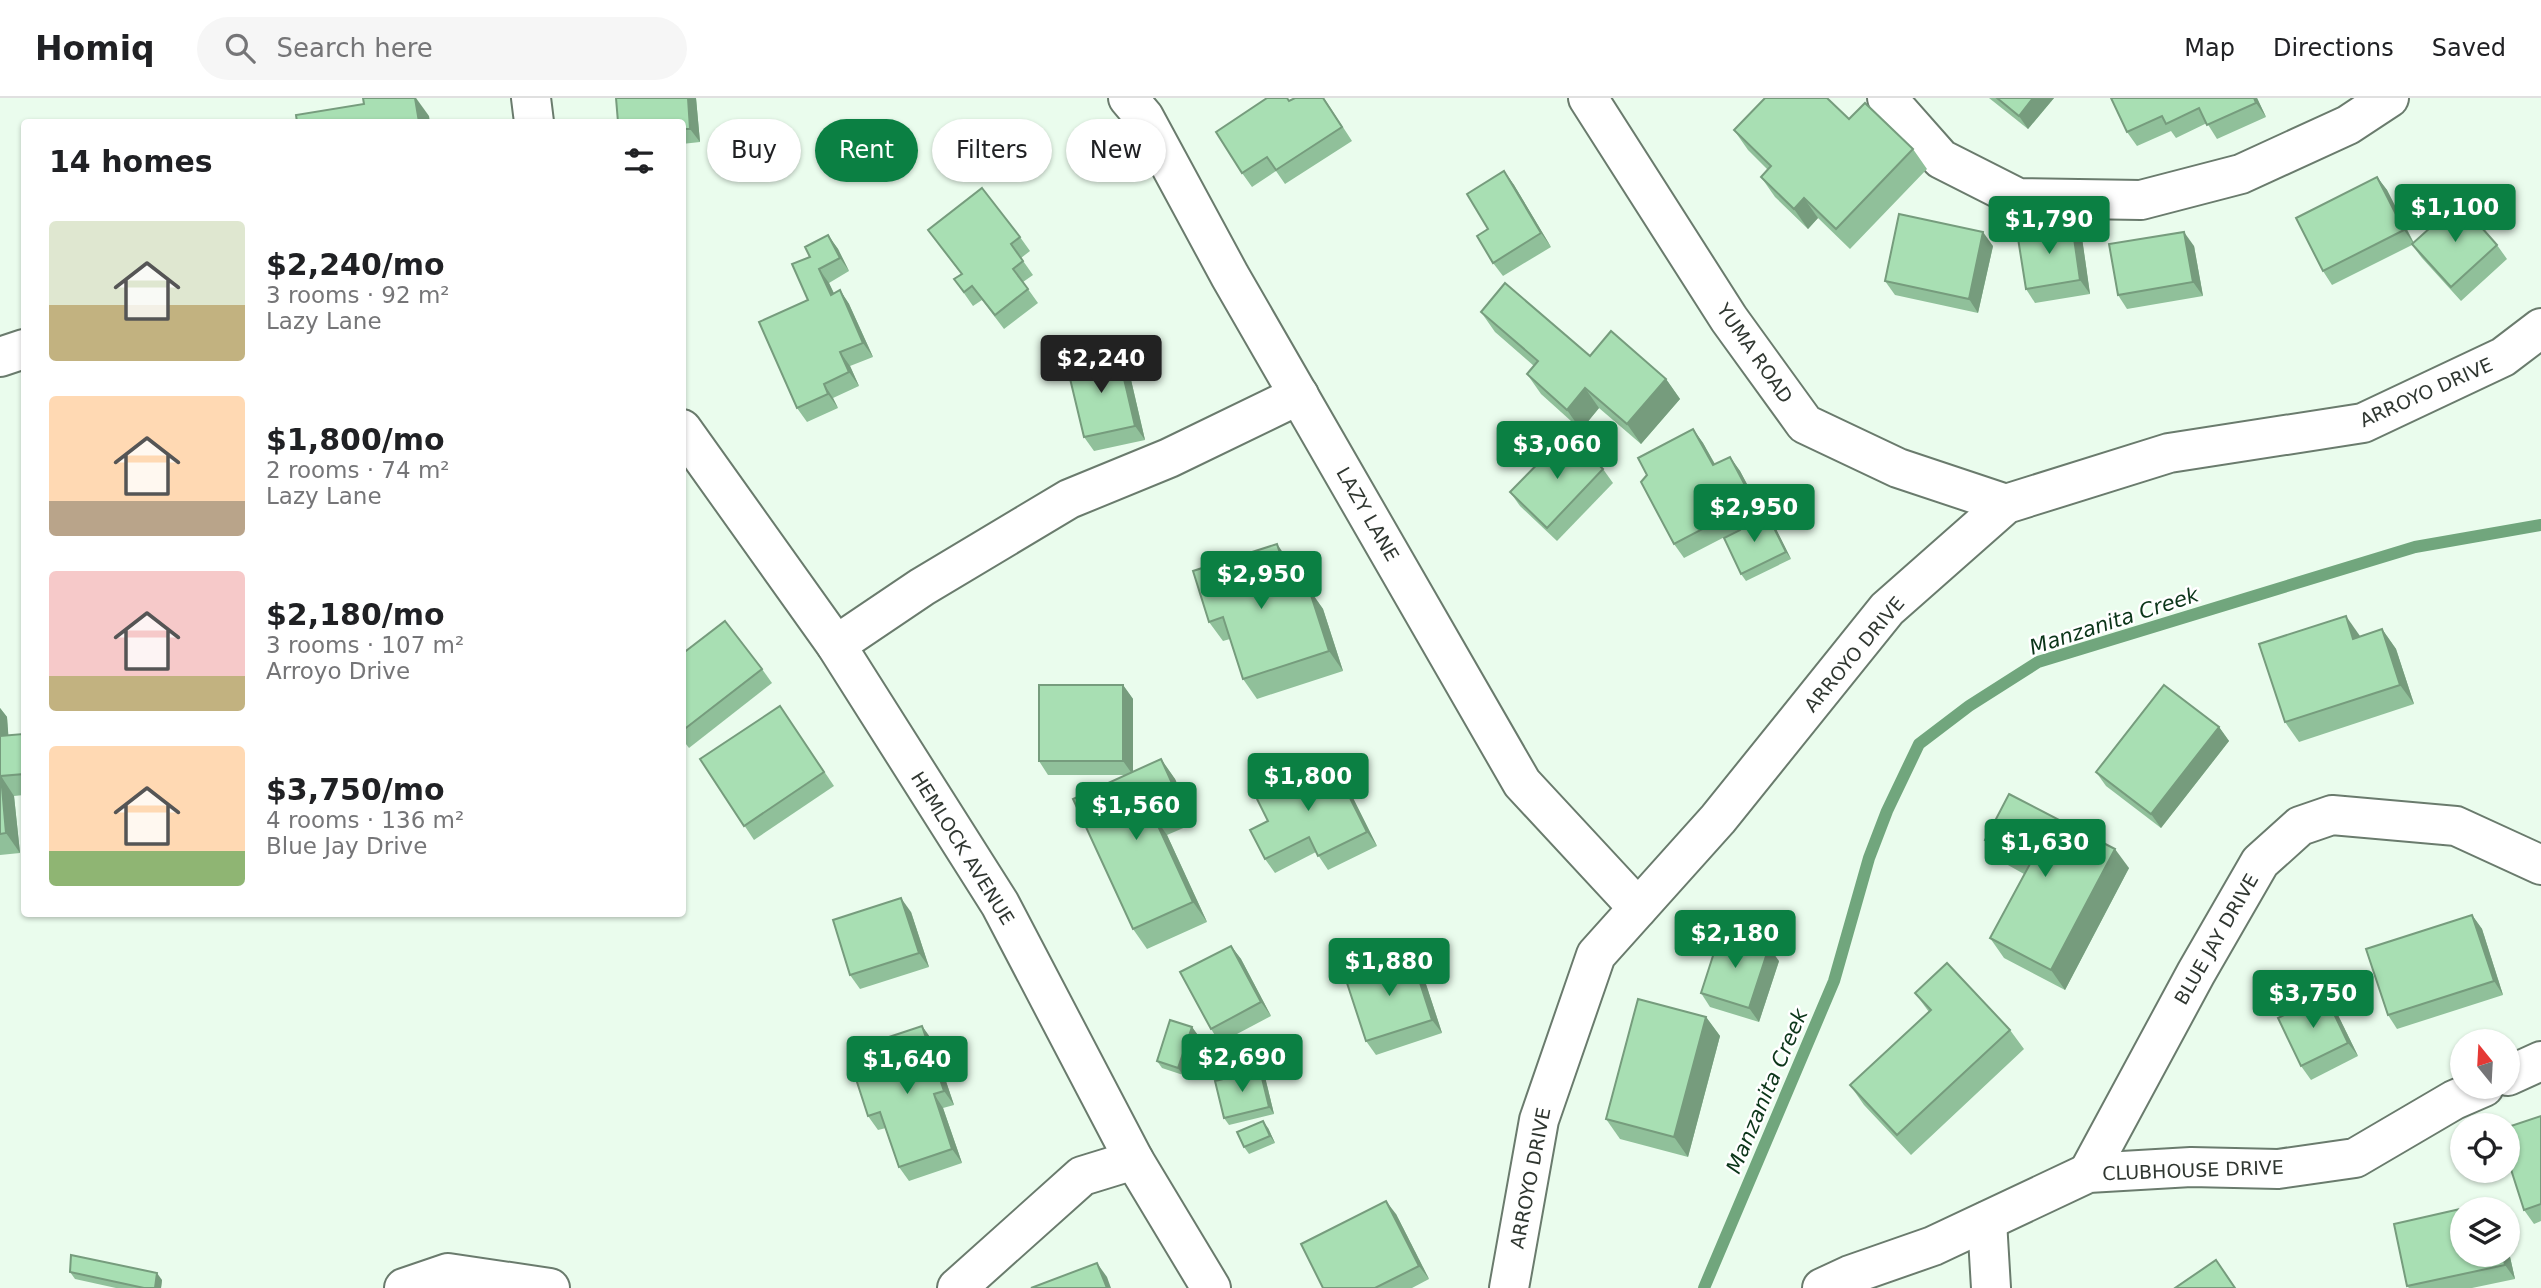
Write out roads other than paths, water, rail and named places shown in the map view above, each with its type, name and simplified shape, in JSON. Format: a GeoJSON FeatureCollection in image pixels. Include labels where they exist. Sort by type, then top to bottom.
{"type":"FeatureCollection","features":[{"type":"Feature","properties":{"kind":"street"},"geometry":{"type":"LineString","coordinates":[[531,98],[534,119]]}},
{"type":"Feature","properties":{"kind":"street","name":"LAZY LANE"},"geometry":{"type":"LineString","coordinates":[[1128,98],[1144,117],[1230,276],[1522,783],[1638,908]]}},
{"type":"Feature","properties":{"kind":"street","name":"YUMA ROAD"},"geometry":{"type":"LineString","coordinates":[[1588,98],[1729,319],[1805,424],[1898,468],[2006,504]]}},
{"type":"Feature","properties":{"kind":"street"},"geometry":{"type":"LineString","coordinates":[[1887,98],[1941,159],[2018,198],[2141,200],[2241,174],[2348,125],[2389,98]]}},
{"type":"Feature","properties":{"kind":"street","name":"ARROYO DRIVE"},"geometry":{"type":"LineString","coordinates":[[1509,1288],[1539,1120],[1596,955],[1718,819],[1887,609],[2006,504],[2169,453],[2363,423],[2503,357],[2541,328]]}},
{"type":"Feature","properties":{"kind":"street"},"geometry":{"type":"LineString","coordinates":[[0,357],[21,350]]}},
{"type":"Feature","properties":{"kind":"street"},"geometry":{"type":"LineString","coordinates":[[836,646],[922,587],[1069,499],[1169,458],[1299,395]]}},
{"type":"Feature","properties":{"kind":"street","name":"HEMLOCK AVENUE"},"geometry":{"type":"LineString","coordinates":[[686,435],[836,646],[1000,904],[1133,1160],[1211,1288]]}},
{"type":"Feature","properties":{"kind":"street","name":"BLUE JAY DRIVE"},"geometry":{"type":"LineString","coordinates":[[2088,1173],[2196,973],[2260,862],[2300,826],[2332,815],[2456,826],[2541,865]]}},
{"type":"Feature","properties":{"kind":"street"},"geometry":{"type":"LineString","coordinates":[[2520,1071],[2541,1061]]}},
{"type":"Feature","properties":{"kind":"street","name":"CLUBHOUSE DRIVE"},"geometry":{"type":"LineString","coordinates":[[1822,1288],[1850,1275],[1933,1246],[2088,1173],[2191,1167],[2278,1169],[2355,1158],[2456,1099]]}},
{"type":"Feature","properties":{"kind":"street"},"geometry":{"type":"LineString","coordinates":[[957,1288],[1082,1176],[1133,1160]]}},
{"type":"Feature","properties":{"kind":"street"},"geometry":{"type":"LineString","coordinates":[[1987,1221],[1991,1288]]}},
{"type":"Feature","properties":{"kind":"street"},"geometry":{"type":"LineString","coordinates":[[404,1288],[448,1273],[550,1288]]}},
{"type":"Feature","properties":{"kind":"waterway","name":"Manzanita Creek"},"geometry":{"type":"LineString","coordinates":[[1704,1288],[1834,981],[1869,858],[1887,811],[1919,744],[1969,706],[2038,662],[2415,547],[2541,525]]}}]}
